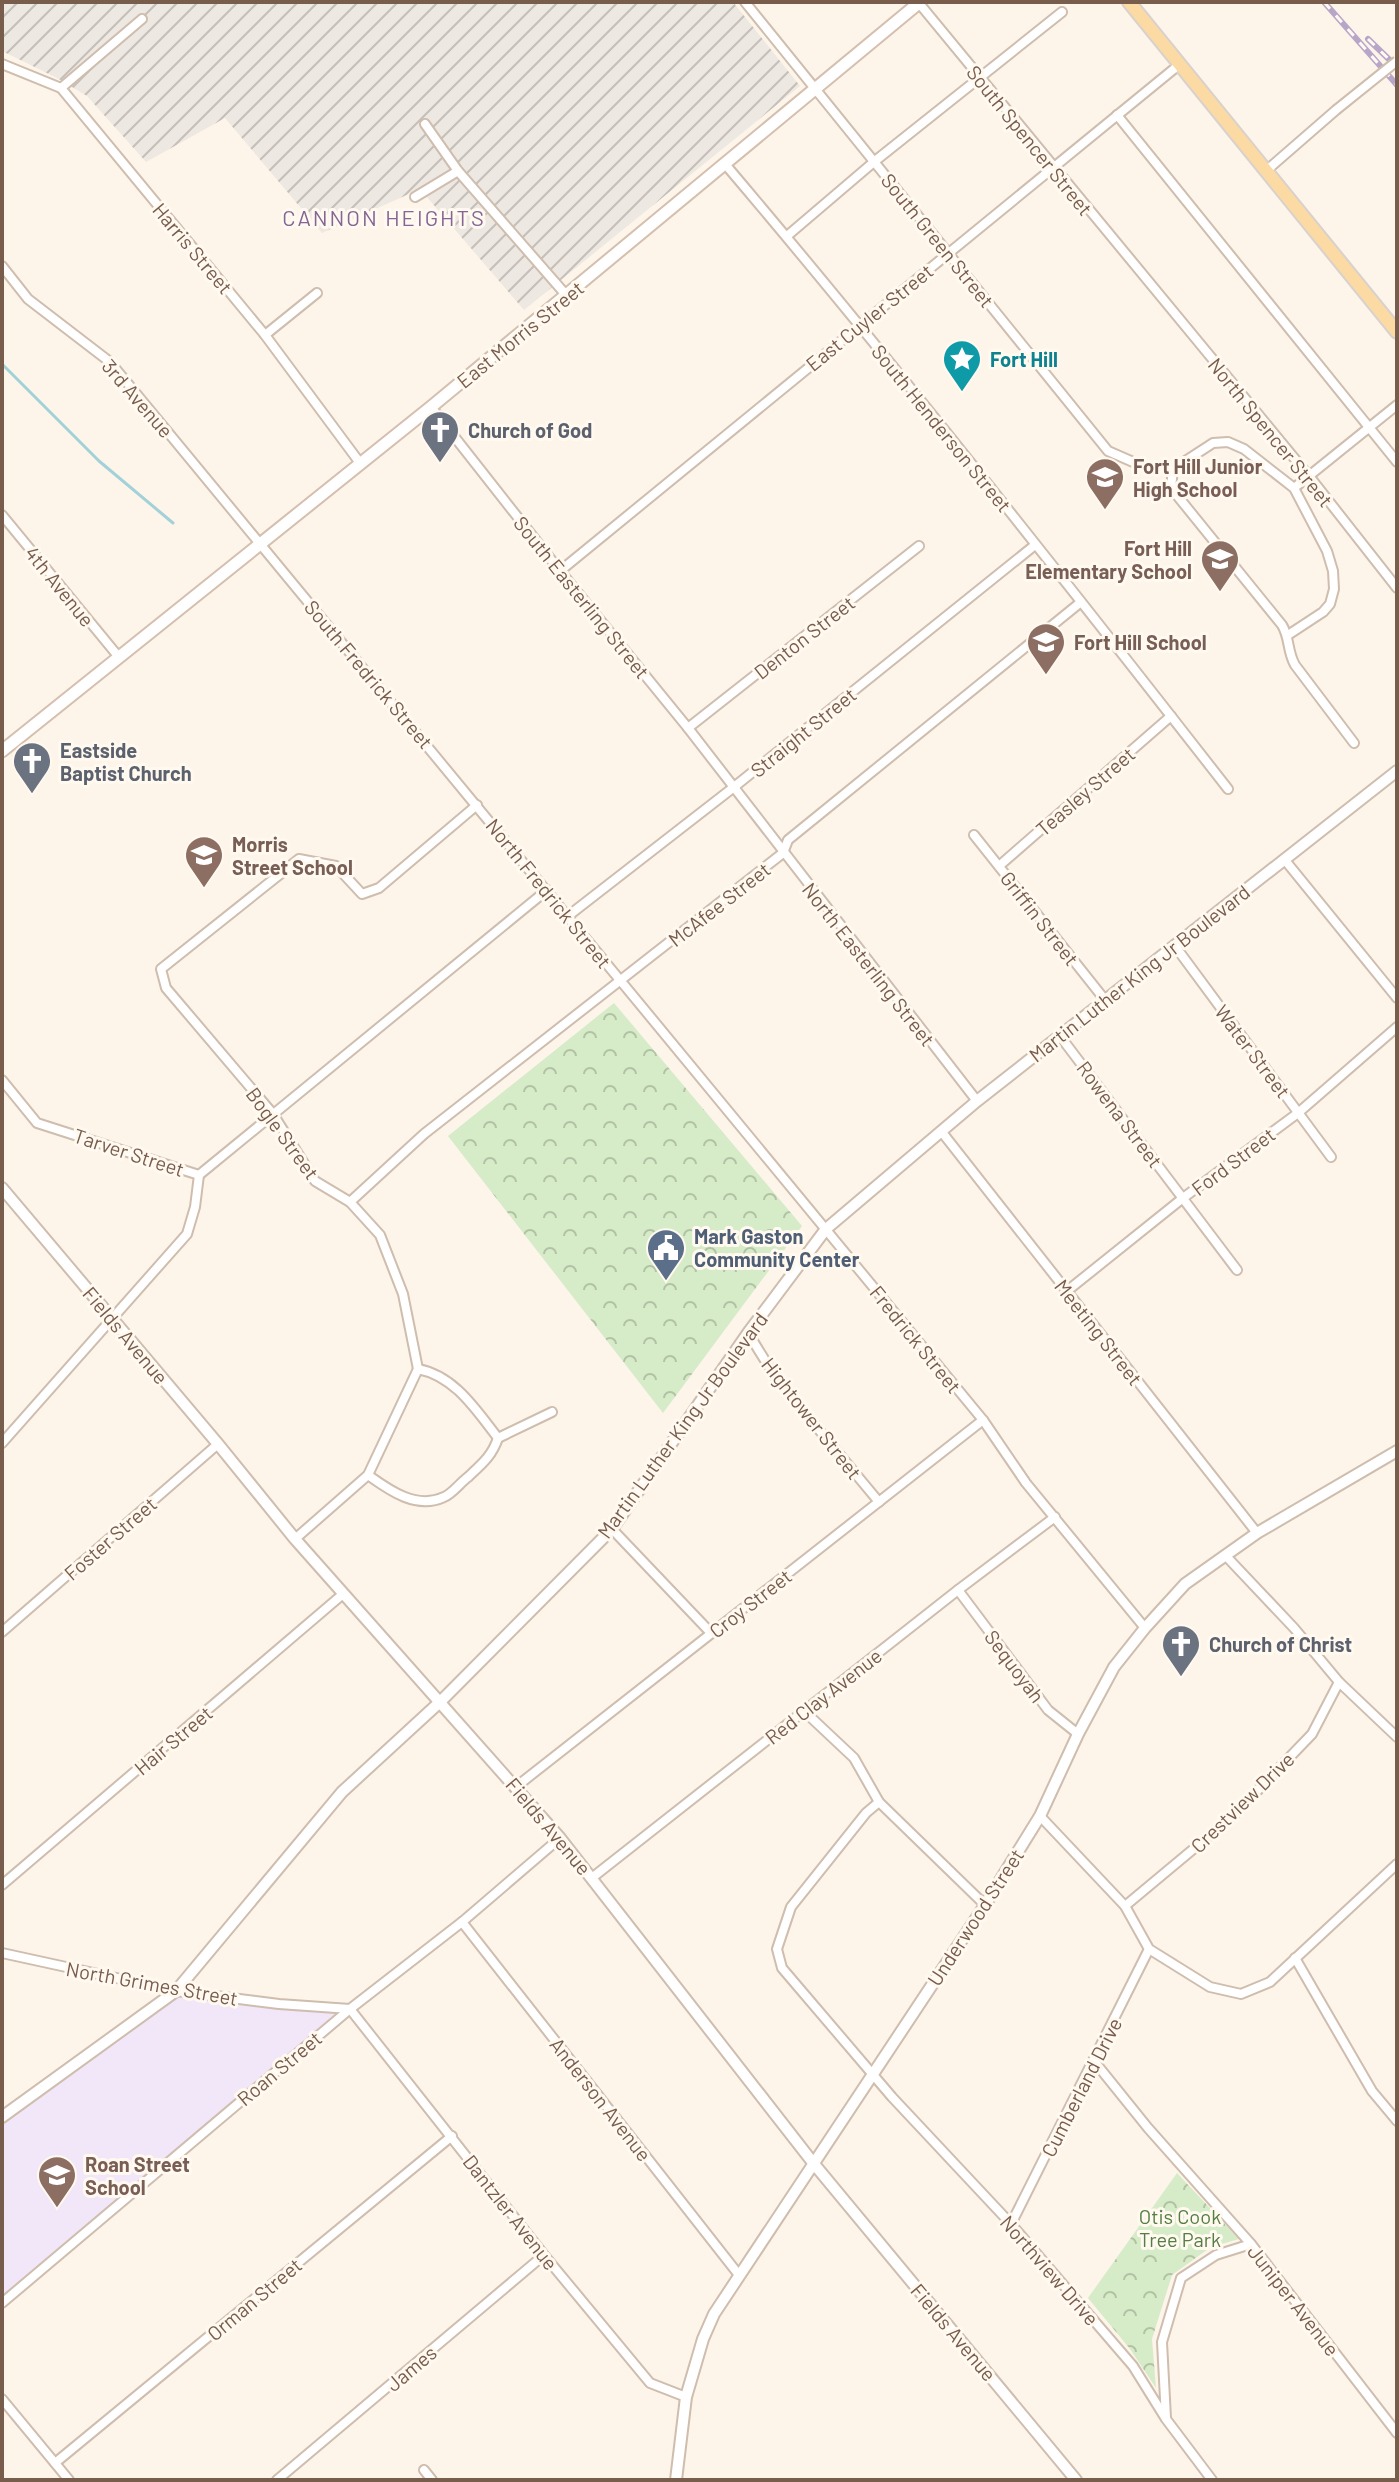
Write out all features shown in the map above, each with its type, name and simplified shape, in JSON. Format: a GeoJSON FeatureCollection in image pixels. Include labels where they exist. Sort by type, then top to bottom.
{"type":"FeatureCollection","features":[{"type":"Feature","properties":{"kind":"main road","name":"East Morris Street"},"geometry":{"type":"LineString","coordinates":[[2,751],[567,296],[919,2]]}},
{"type":"Feature","properties":{"kind":"main road"},"geometry":{"type":"LineString","coordinates":[[1129,2],[1397,332]]}},
{"type":"Feature","properties":{"kind":"street","name":"South Green Street"},"geometry":{"type":"LineString","coordinates":[[745,2],[1108,451],[1140,465]]}},
{"type":"Feature","properties":{"kind":"street","name":"South Spencer Street"},"geometry":{"type":"LineString","coordinates":[[919,2],[1143,278]]}},
{"type":"Feature","properties":{"kind":"street"},"geometry":{"type":"LineString","coordinates":[[787,236],[875,161],[1062,12]]}},
{"type":"Feature","properties":{"kind":"street"},"geometry":{"type":"LineString","coordinates":[[61,88],[142,19]]}},
{"type":"Feature","properties":{"kind":"street"},"geometry":{"type":"LineString","coordinates":[[1266,169],[1397,61]]}},
{"type":"Feature","properties":{"kind":"street","name":"Harris Street"},"geometry":{"type":"LineString","coordinates":[[2,64],[61,88],[265,335],[360,463]]}},
{"type":"Feature","properties":{"kind":"street","name":"East Cuyler Street"},"geometry":{"type":"LineString","coordinates":[[560,571],[1180,64]]}},
{"type":"Feature","properties":{"kind":"street"},"geometry":{"type":"LineString","coordinates":[[1117,115],[1397,462]]}},
{"type":"Feature","properties":{"kind":"street"},"geometry":{"type":"LineString","coordinates":[[425,124],[458,171],[567,296]]}},
{"type":"Feature","properties":{"kind":"street","name":"South Henderson Street"},"geometry":{"type":"LineString","coordinates":[[725,164],[787,236],[1228,789]]}},
{"type":"Feature","properties":{"kind":"street"},"geometry":{"type":"LineString","coordinates":[[415,197],[458,171]]}},
{"type":"Feature","properties":{"kind":"street","name":"3rd Avenue"},"geometry":{"type":"LineString","coordinates":[[2,266],[28,299],[110,362],[261,543]]}},
{"type":"Feature","properties":{"kind":"street","name":"North Spencer Street"},"geometry":{"type":"LineString","coordinates":[[1143,278],[1309,476],[1397,588]]}},
{"type":"Feature","properties":{"kind":"street"},"geometry":{"type":"LineString","coordinates":[[265,335],[317,293]]}},
{"type":"Feature","properties":{"kind":"street"},"geometry":{"type":"LineString","coordinates":[[1294,488],[1397,405]]}},
{"type":"Feature","properties":{"kind":"street","name":"South Easterling Street"},"geometry":{"type":"LineString","coordinates":[[431,407],[734,787]]}},
{"type":"Feature","properties":{"kind":"street"},"geometry":{"type":"LineString","coordinates":[[1288,635],[1330,604],[1334,589],[1333,571],[1327,551],[1294,488],[1244,449],[1228,442],[1213,443],[1173,469],[1171,488],[1288,635],[1289,655],[1295,665],[1354,743]]}},
{"type":"Feature","properties":{"kind":"street","name":"4th Avenue"},"geometry":{"type":"LineString","coordinates":[[2,515],[118,656]]}},
{"type":"Feature","properties":{"kind":"street","name":"South Fredrick Street"},"geometry":{"type":"LineString","coordinates":[[261,543],[477,805]]}},
{"type":"Feature","properties":{"kind":"street","name":"Straight Street"},"geometry":{"type":"LineString","coordinates":[[568,916],[1035,545]]}},
{"type":"Feature","properties":{"kind":"street","name":"Denton Street"},"geometry":{"type":"LineString","coordinates":[[688,728],[919,546]]}},
{"type":"Feature","properties":{"kind":"street","name":"McAfee Street"},"geometry":{"type":"LineString","coordinates":[[350,1202],[424,1134],[783,853],[788,840],[1081,602]]}},
{"type":"Feature","properties":{"kind":"street","name":"Teasley Street"},"geometry":{"type":"LineString","coordinates":[[999,866],[1171,716]]}},
{"type":"Feature","properties":{"kind":"street","name":"Martin Luther King Jr Boulevard"},"geometry":{"type":"LineString","coordinates":[[2,2117],[176,1991],[342,1792],[441,1701],[612,1529],[748,1333],[826,1229],[977,1101],[1397,771]]}},
{"type":"Feature","properties":{"kind":"street","name":"North Easterling Street"},"geometry":{"type":"LineString","coordinates":[[734,787],[977,1101]]}},
{"type":"Feature","properties":{"kind":"street","name":"North Fredrick Street"},"geometry":{"type":"LineString","coordinates":[[477,805],[622,980]]}},
{"type":"Feature","properties":{"kind":"street","name":"Bogle Street"},"geometry":{"type":"LineString","coordinates":[[418,1369],[403,1294],[380,1235],[350,1202],[315,1181],[273,1114],[166,988],[161,969],[299,859],[336,866],[362,894],[379,888],[477,805]]}},
{"type":"Feature","properties":{"kind":"street","name":"Griffin Street"},"geometry":{"type":"LineString","coordinates":[[974,835],[1105,1000]]}},
{"type":"Feature","properties":{"kind":"street"},"geometry":{"type":"LineString","coordinates":[[1284,859],[1397,998]]}},
{"type":"Feature","properties":{"kind":"street"},"geometry":{"type":"LineString","coordinates":[[199,1175],[547,890]]}},
{"type":"Feature","properties":{"kind":"street","name":"Water Street"},"geometry":{"type":"LineString","coordinates":[[1175,946],[1331,1157]]}},
{"type":"Feature","properties":{"kind":"street","name":"Fredrick Street"},"geometry":{"type":"LineString","coordinates":[[622,980],[983,1420],[1026,1483],[1145,1628]]}},
{"type":"Feature","properties":{"kind":"street","name":"Ford Street"},"geometry":{"type":"LineString","coordinates":[[1067,1291],[1183,1198],[1298,1113],[1397,1027]]}},
{"type":"Feature","properties":{"kind":"street","name":"Rowena Street"},"geometry":{"type":"LineString","coordinates":[[1060,1036],[1237,1270]]}},
{"type":"Feature","properties":{"kind":"street","name":"Tarver Street"},"geometry":{"type":"LineString","coordinates":[[2,1080],[37,1123],[199,1175],[195,1207],[187,1234],[2,1443]]}},
{"type":"Feature","properties":{"kind":"street","name":"Meeting Street"},"geometry":{"type":"LineString","coordinates":[[941,1131],[1257,1533]]}},
{"type":"Feature","properties":{"kind":"street","name":"Fields Avenue"},"geometry":{"type":"LineString","coordinates":[[2,1188],[295,1539],[517,1786],[593,1877],[814,2164],[1076,2480]]}},
{"type":"Feature","properties":{"kind":"street","name":"Hightower Street"},"geometry":{"type":"LineString","coordinates":[[748,1333],[776,1378],[879,1502]]}},
{"type":"Feature","properties":{"kind":"street"},"geometry":{"type":"LineString","coordinates":[[295,1539],[368,1475],[418,1369],[442,1377],[463,1394],[498,1438]]}},
{"type":"Feature","properties":{"kind":"street"},"geometry":{"type":"LineString","coordinates":[[368,1475],[391,1491],[413,1500],[445,1497],[484,1464],[493,1453],[498,1438],[552,1412]]}},
{"type":"Feature","properties":{"kind":"street","name":"Croy Street"},"geometry":{"type":"LineString","coordinates":[[517,1786],[983,1420]]}},
{"type":"Feature","properties":{"kind":"street","name":"Foster Street"},"geometry":{"type":"LineString","coordinates":[[2,1632],[218,1444]]}},
{"type":"Feature","properties":{"kind":"street","name":"Underwood Street"},"geometry":{"type":"LineString","coordinates":[[676,2480],[686,2397],[709,2326],[739,2275],[985,1905],[1040,1816],[1078,1734],[1114,1667],[1185,1584],[1257,1533],[1397,1451]]}},
{"type":"Feature","properties":{"kind":"street","name":"Red Clay Avenue"},"geometry":{"type":"LineString","coordinates":[[593,1877],[1055,1517]]}},
{"type":"Feature","properties":{"kind":"street"},"geometry":{"type":"LineString","coordinates":[[612,1529],[711,1633]]}},
{"type":"Feature","properties":{"kind":"street"},"geometry":{"type":"LineString","coordinates":[[1225,1555],[1294,1628],[1339,1682],[1397,1737]]}},
{"type":"Feature","properties":{"kind":"street","name":"Sequoyah"},"geometry":{"type":"LineString","coordinates":[[958,1590],[1048,1710],[1078,1734]]}},
{"type":"Feature","properties":{"kind":"street","name":"Hair Street"},"geometry":{"type":"LineString","coordinates":[[2,1885],[343,1594]]}},
{"type":"Feature","properties":{"kind":"street","name":"Crestview Drive"},"geometry":{"type":"LineString","coordinates":[[1125,1906],[1233,1816],[1312,1734],[1339,1682]]}},
{"type":"Feature","properties":{"kind":"street"},"geometry":{"type":"LineString","coordinates":[[804,1711],[854,1758],[879,1802],[985,1905]]}},
{"type":"Feature","properties":{"kind":"street","name":"Northview Drive"},"geometry":{"type":"LineString","coordinates":[[879,1802],[866,1813],[791,1907],[777,1949],[782,1968],[872,2074],[1011,2224],[1133,2366],[1166,2419],[1212,2480]]}},
{"type":"Feature","properties":{"kind":"street"},"geometry":{"type":"LineString","coordinates":[[1040,1816],[1125,1906],[1149,1949],[1210,1987],[1241,1994],[1270,1982],[1397,1864]]}},
{"type":"Feature","properties":{"kind":"street","name":"Roan Street"},"geometry":{"type":"LineString","coordinates":[[2,2303],[350,2009],[462,1922],[560,1838]]}},
{"type":"Feature","properties":{"kind":"street","name":"Anderson Avenue"},"geometry":{"type":"LineString","coordinates":[[462,1922],[739,2275]]}},
{"type":"Feature","properties":{"kind":"street","name":"Cumberland Drive"},"geometry":{"type":"LineString","coordinates":[[1011,2224],[1149,1949]]}},
{"type":"Feature","properties":{"kind":"street","name":"North Grimes Street"},"geometry":{"type":"LineString","coordinates":[[2,1953],[176,1991],[350,2009]]}},
{"type":"Feature","properties":{"kind":"street"},"geometry":{"type":"LineString","coordinates":[[1295,1958],[1372,2091],[1397,2121]]}},
{"type":"Feature","properties":{"kind":"street","name":"Dantzler Avenue"},"geometry":{"type":"LineString","coordinates":[[350,2009],[544,2255],[650,2383],[686,2397]]}},
{"type":"Feature","properties":{"kind":"street","name":"Juniper Avenue"},"geometry":{"type":"LineString","coordinates":[[1094,2061],[1148,2128],[1251,2244],[1397,2433]]}},
{"type":"Feature","properties":{"kind":"street","name":"Orman Street"},"geometry":{"type":"LineString","coordinates":[[55,2463],[452,2136]]}},
{"type":"Feature","properties":{"kind":"street"},"geometry":{"type":"LineString","coordinates":[[1166,2419],[1162,2342],[1181,2278],[1216,2255],[1251,2244]]}},
{"type":"Feature","properties":{"kind":"street","name":"James"},"geometry":{"type":"LineString","coordinates":[[277,2480],[544,2255]]}},
{"type":"Feature","properties":{"kind":"street"},"geometry":{"type":"LineString","coordinates":[[2,2399],[69,2480]]}},
{"type":"Feature","properties":{"kind":"street"},"geometry":{"type":"LineString","coordinates":[[424,2470],[432,2480]]}},
{"type":"Feature","properties":{"kind":"shaded area"},"geometry":{"type":"Polygon","coordinates":[[[2,2],[733,2],[800,86],[524,310],[420,189],[322,233],[225,118],[146,162],[87,96],[2,51],[2,2]]]}},
{"type":"Feature","properties":{"kind":"shaded area","name":"Roan Street School"},"geometry":{"type":"Polygon","coordinates":[[[176,1991],[350,2009],[2,2301],[2,2117],[176,1991]]]}},
{"type":"Feature","properties":{"kind":"green space"},"geometry":{"type":"Polygon","coordinates":[[[614,1003],[802,1226],[663,1413],[448,1136],[614,1003]]]}},
{"type":"Feature","properties":{"kind":"green space","name":"Otis Cook Tree Park"},"geometry":{"type":"Polygon","coordinates":[[[1177,2173],[1239,2239],[1211,2247],[1172,2275],[1152,2339],[1156,2388],[1130,2349],[1088,2298],[1177,2173]]]}},
{"type":"Feature","properties":{"kind":"waterway"},"geometry":{"type":"LineString","coordinates":[[2,364],[99,461],[173,523]]}},
{"type":"Feature","properties":{"kind":"railway"},"geometry":{"type":"LineString","coordinates":[[1324,2],[1397,85]]}},
{"type":"Feature","properties":{"kind":"railway"},"geometry":{"type":"LineString","coordinates":[[1368,39],[1397,67]]}},
{"type":"Feature","properties":{"kind":"place","name":"Fort Hill"},"geometry":{"type":"Point","coordinates":[962,393]}},
{"type":"Feature","properties":{"kind":"place","name":"Church of God"},"geometry":{"type":"Point","coordinates":[440,464]}},
{"type":"Feature","properties":{"kind":"place","name":"Fort Hill Junior High School"},"geometry":{"type":"Point","coordinates":[1105,511]}},
{"type":"Feature","properties":{"kind":"place","name":"Fort Hill Elementary School"},"geometry":{"type":"Point","coordinates":[1220,593]}},
{"type":"Feature","properties":{"kind":"place","name":"Fort Hill School"},"geometry":{"type":"Point","coordinates":[1046,676]}},
{"type":"Feature","properties":{"kind":"place","name":"Eastside Baptist Church"},"geometry":{"type":"Point","coordinates":[32,795]}},
{"type":"Feature","properties":{"kind":"place","name":"Morris Street School"},"geometry":{"type":"Point","coordinates":[204,889]}},
{"type":"Feature","properties":{"kind":"place","name":"Mark Gaston Community Center"},"geometry":{"type":"Point","coordinates":[666,1282]}},
{"type":"Feature","properties":{"kind":"place","name":"Church of Christ"},"geometry":{"type":"Point","coordinates":[1181,1678]}},
{"type":"Feature","properties":{"kind":"place","name":"Roan Street School"},"geometry":{"type":"Point","coordinates":[57,2209]}},
{"type":"Feature","properties":{"kind":"district","name":"CANNON HEIGHTS"},"geometry":{"type":"Point","coordinates":[384,217]}}]}
